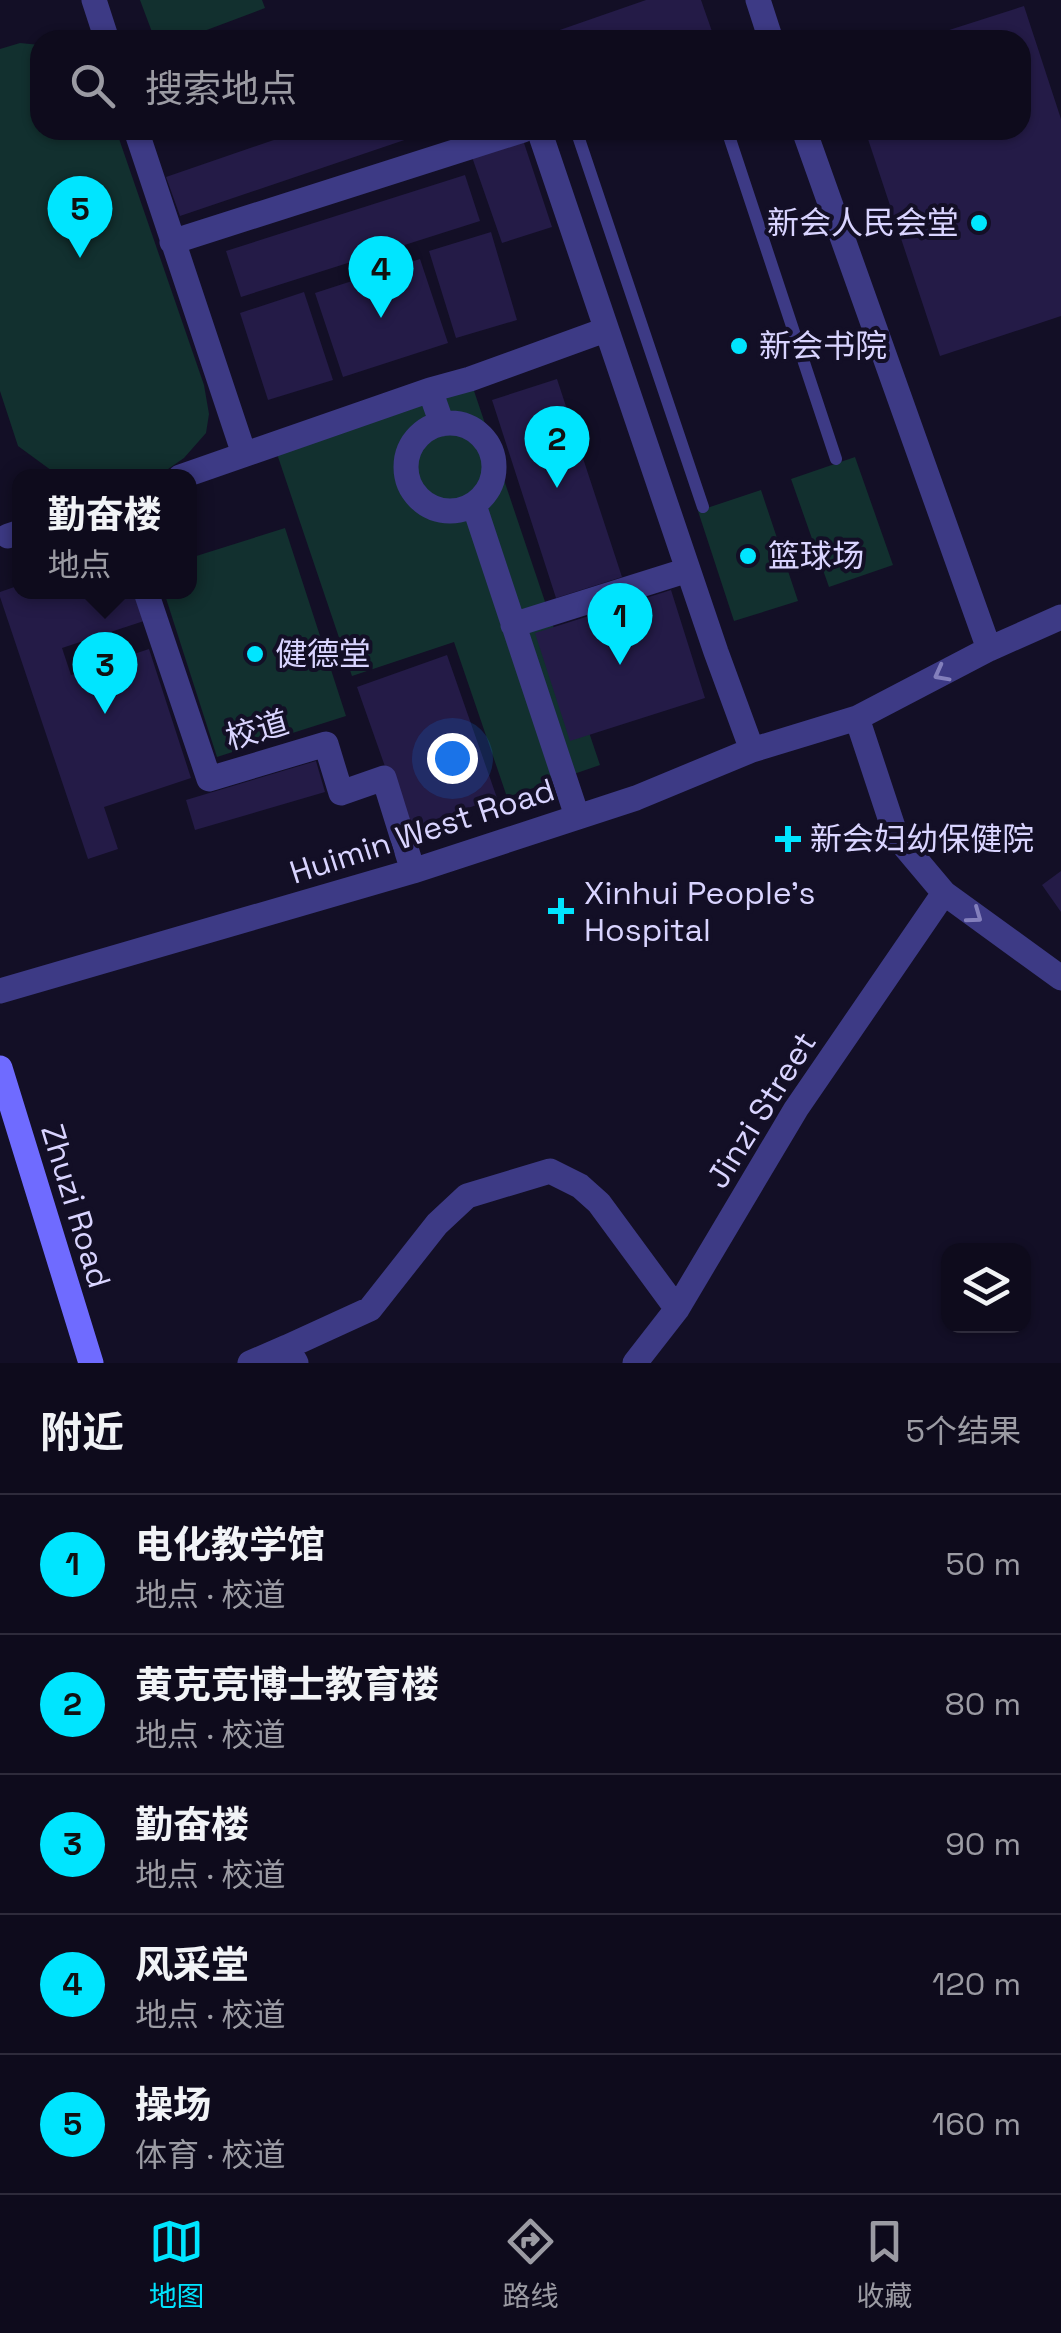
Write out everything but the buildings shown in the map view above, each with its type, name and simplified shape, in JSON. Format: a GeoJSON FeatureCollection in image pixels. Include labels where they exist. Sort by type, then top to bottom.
{"type":"FeatureCollection","features":[{"type":"Feature","properties":{"kind":"street"},"geometry":{"type":"LineString","coordinates":[[94,0],[104,30]]}},
{"type":"Feature","properties":{"kind":"street"},"geometry":{"type":"LineString","coordinates":[[758,0],[768,30]]}},
{"type":"Feature","properties":{"kind":"street"},"geometry":{"type":"LineString","coordinates":[[139,140],[244,454]]}},
{"type":"Feature","properties":{"kind":"street"},"geometry":{"type":"LineString","coordinates":[[172,242],[492,140]]}},
{"type":"Feature","properties":{"kind":"street"},"geometry":{"type":"LineString","coordinates":[[542,140],[752,750]]}},
{"type":"Feature","properties":{"kind":"street"},"geometry":{"type":"LineString","coordinates":[[808,140],[989,649]]}},
{"type":"Feature","properties":{"kind":"street"},"geometry":{"type":"LineString","coordinates":[[197,470],[605,330]]}},
{"type":"Feature","properties":{"kind":"street"},"geometry":{"type":"LineString","coordinates":[[430,390],[442,424]]}},
{"type":"Feature","properties":{"kind":"street"},"geometry":{"type":"LineString","coordinates":[[442,424],[472,428],[484,438],[495,466],[485,495],[460,510],[433,508],[412,490],[407,478],[406,464],[416,439],[442,424]]}},
{"type":"Feature","properties":{"kind":"street"},"geometry":{"type":"LineString","coordinates":[[474,505],[576,816]]}},
{"type":"Feature","properties":{"kind":"street"},"geometry":{"type":"LineString","coordinates":[[513,624],[688,570]]}},
{"type":"Feature","properties":{"kind":"street","name":"校道"},"geometry":{"type":"LineString","coordinates":[[148,599],[209,778],[326,744],[341,793],[384,778],[413,871]]}},
{"type":"Feature","properties":{"kind":"street","name":"Huimin West Road"},"geometry":{"type":"LineString","coordinates":[[0,991],[413,871],[636,798],[752,750],[858,718],[989,649],[1061,617]]}},
{"type":"Feature","properties":{"kind":"street"},"geometry":{"type":"LineString","coordinates":[[858,718],[896,836],[944,893],[1061,978]]}},
{"type":"Feature","properties":{"kind":"street","name":"Jinzi Street"},"geometry":{"type":"LineString","coordinates":[[636,1363],[677,1310],[796,1109],[944,893]]}},
{"type":"Feature","properties":{"kind":"street","name":"Zhuzi Road"},"geometry":{"type":"LineString","coordinates":[[0,1068],[90,1363]]}},
{"type":"Feature","properties":{"kind":"street"},"geometry":{"type":"LineString","coordinates":[[250,1363],[291,1355],[370,1310],[437,1224],[467,1196],[550,1171],[580,1186],[598,1203],[677,1310]]}},
{"type":"Feature","properties":{"kind":"lane"},"geometry":{"type":"LineString","coordinates":[[579,140],[703,507]]}},
{"type":"Feature","properties":{"kind":"lane"},"geometry":{"type":"LineString","coordinates":[[730,140],[836,459]]}},
{"type":"Feature","properties":{"kind":"green space"},"geometry":{"type":"Polygon","coordinates":[[[140,0],[262,0],[265,8],[207,30],[151,30],[140,0]]]}},
{"type":"Feature","properties":{"kind":"green space"},"geometry":{"type":"Polygon","coordinates":[[[30,44],[30,140],[119,140],[204,385],[209,414],[206,433],[168,469],[49,469],[18,446],[0,391],[0,49],[30,44]]]}},
{"type":"Feature","properties":{"kind":"green space"},"geometry":{"type":"Polygon","coordinates":[[[470,379],[600,765],[507,797],[454,642],[352,676],[274,445],[470,379]]]}},
{"type":"Feature","properties":{"kind":"green space","name":"篮球场"},"geometry":{"type":"Polygon","coordinates":[[[855,457],[893,565],[829,587],[791,479],[855,457]]]}},
{"type":"Feature","properties":{"kind":"green space","name":"篮球场"},"geometry":{"type":"Polygon","coordinates":[[[761,490],[798,601],[734,621],[698,511],[761,490]]]}},
{"type":"Feature","properties":{"kind":"green space","name":"健德堂"},"geometry":{"type":"Polygon","coordinates":[[[285,528],[346,716],[217,757],[166,599],[197,599],[197,556],[285,528]]]}},
{"type":"Feature","properties":{"kind":"place","name":"新会人民会堂"},"geometry":{"type":"Point","coordinates":[979,223]}},
{"type":"Feature","properties":{"kind":"place","name":"操场"},"geometry":{"type":"Point","coordinates":[80,258]}},
{"type":"Feature","properties":{"kind":"place","name":"风采堂"},"geometry":{"type":"Point","coordinates":[381,318]}},
{"type":"Feature","properties":{"kind":"place","name":"新会书院"},"geometry":{"type":"Point","coordinates":[739,346]}},
{"type":"Feature","properties":{"kind":"place","name":"黄克竞博士教育楼"},"geometry":{"type":"Point","coordinates":[557,488]}},
{"type":"Feature","properties":{"kind":"place","name":"篮球场"},"geometry":{"type":"Point","coordinates":[748,556]}},
{"type":"Feature","properties":{"kind":"place","name":"健德堂"},"geometry":{"type":"Point","coordinates":[255,654]}},
{"type":"Feature","properties":{"kind":"place","name":"电化教学馆"},"geometry":{"type":"Point","coordinates":[620,665]}},
{"type":"Feature","properties":{"kind":"place","name":"勤奋楼"},"geometry":{"type":"Point","coordinates":[105,714]}},
{"type":"Feature","properties":{"kind":"place","name":"新会妇幼保健院"},"geometry":{"type":"Point","coordinates":[788,839]}},
{"type":"Feature","properties":{"kind":"place","name":"Xinhui People's Hospital"},"geometry":{"type":"Point","coordinates":[561,911]}}]}
